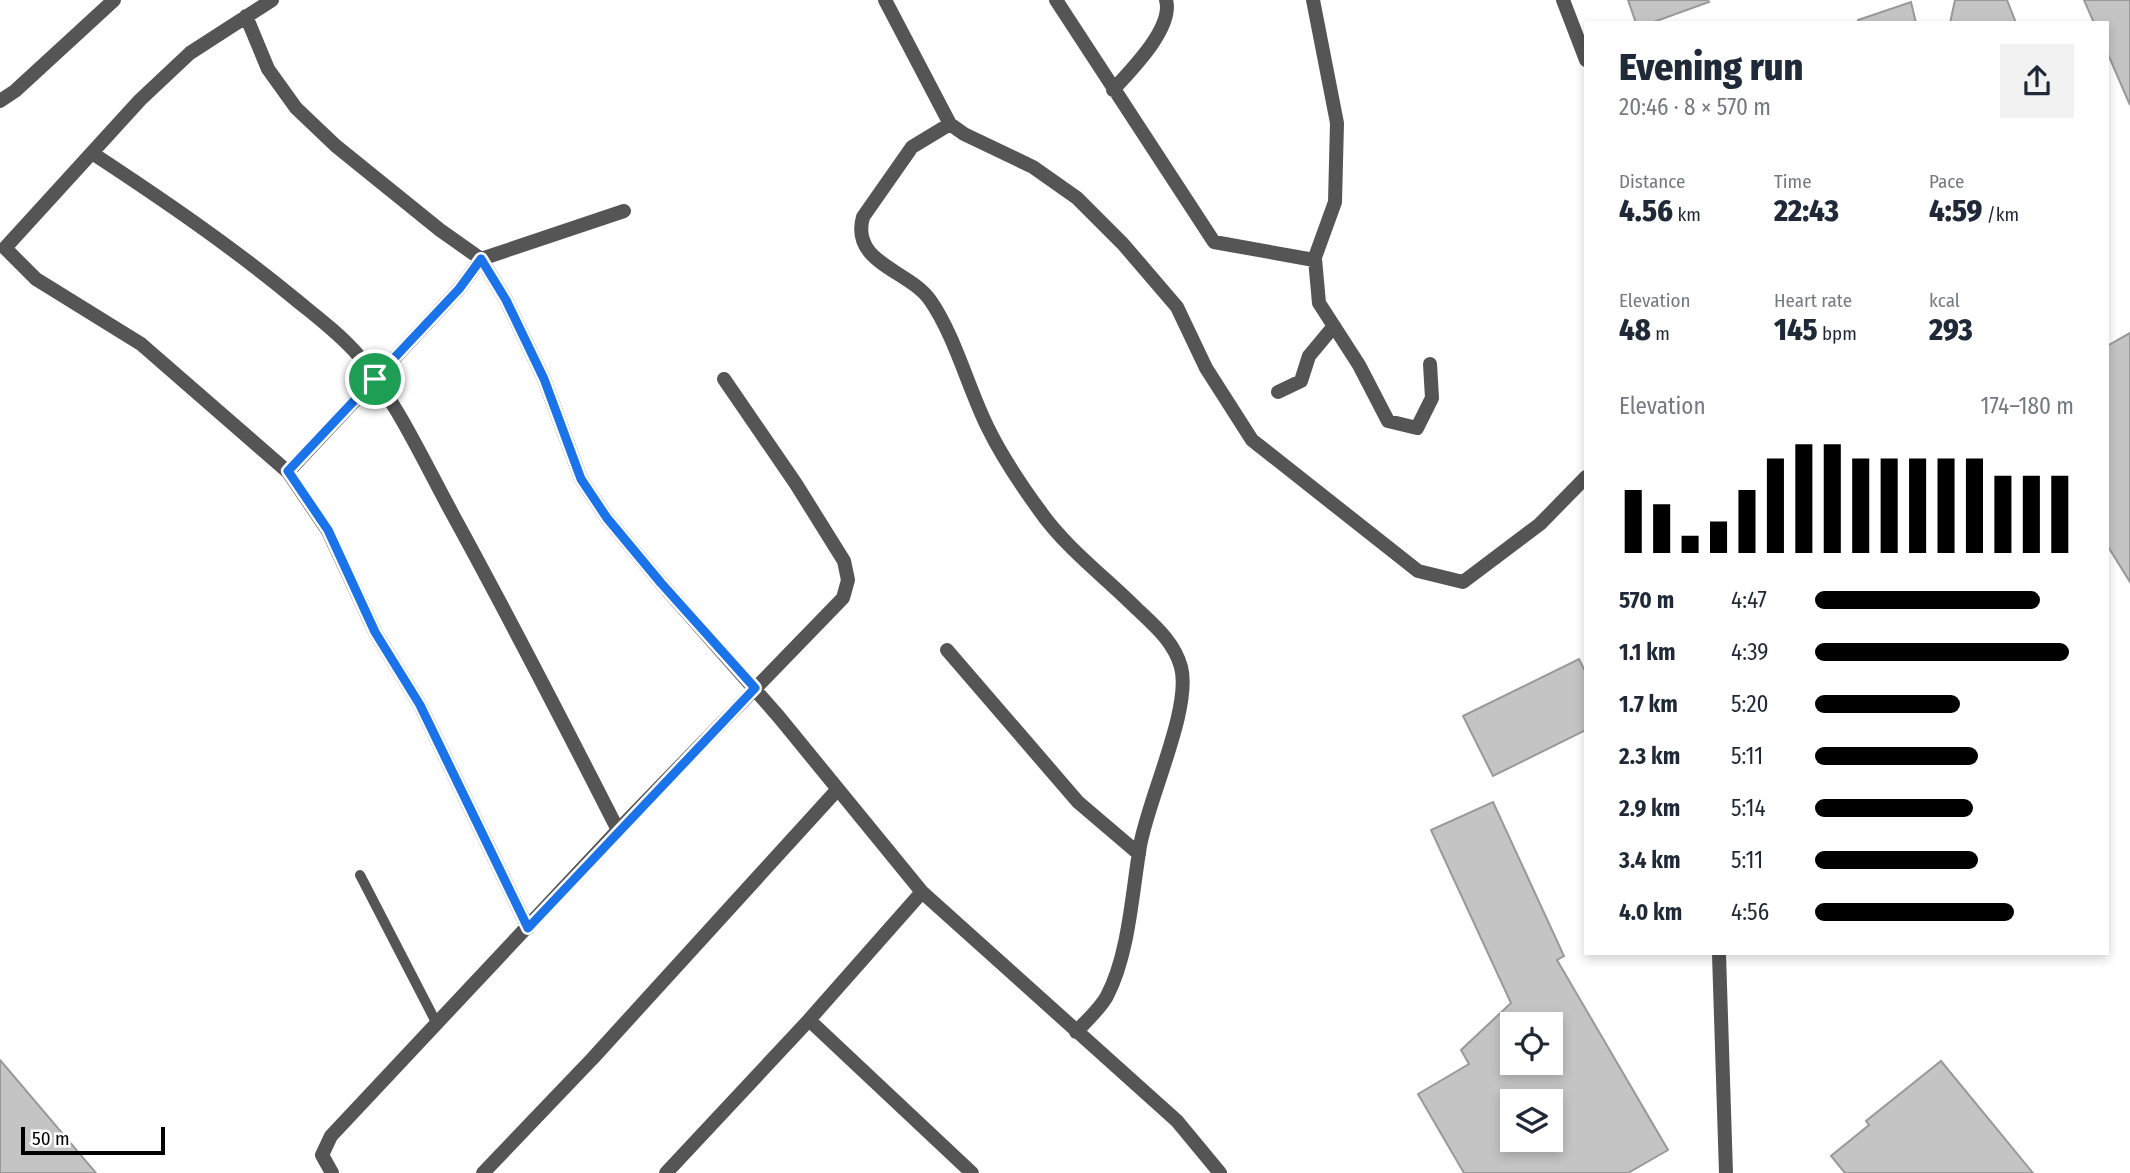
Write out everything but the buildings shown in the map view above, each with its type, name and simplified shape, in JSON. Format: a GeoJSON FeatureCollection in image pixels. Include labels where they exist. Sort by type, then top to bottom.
{"type":"FeatureCollection","features":[{"type":"Feature","properties":{"kind":"street"},"geometry":{"type":"LineString","coordinates":[[0,101],[114,0]]}},
{"type":"Feature","properties":{"kind":"street"},"geometry":{"type":"LineString","coordinates":[[272,0],[190,53],[141,100],[5,248],[36,279],[141,344],[288,471],[328,530],[375,632],[420,705],[528,928]]}},
{"type":"Feature","properties":{"kind":"street"},"geometry":{"type":"LineString","coordinates":[[885,0],[950,124],[964,134],[1032,167],[1077,198],[1123,244],[1177,307],[1206,368],[1252,440],[1418,571],[1463,582],[1540,524],[1584,479]]}},
{"type":"Feature","properties":{"kind":"street"},"geometry":{"type":"LineString","coordinates":[[1056,0],[1214,242],[1315,259]]}},
{"type":"Feature","properties":{"kind":"street"},"geometry":{"type":"LineString","coordinates":[[1113,90],[1151,48],[1168,8],[1166,0]]}},
{"type":"Feature","properties":{"kind":"street"},"geometry":{"type":"LineString","coordinates":[[1313,0],[1337,123],[1335,202],[1315,259],[1320,303],[1359,365],[1388,421],[1417,428],[1432,398],[1430,364]]}},
{"type":"Feature","properties":{"kind":"street"},"geometry":{"type":"LineString","coordinates":[[1563,0],[1584,55]]}},
{"type":"Feature","properties":{"kind":"street"},"geometry":{"type":"LineString","coordinates":[[246,16],[268,69],[296,108],[335,146],[440,230],[481,259],[506,300],[544,379],[581,479],[607,518],[638,555],[755,688],[922,892],[1177,1121],[1220,1173]]}},
{"type":"Feature","properties":{"kind":"street"},"geometry":{"type":"LineString","coordinates":[[950,124],[912,147],[863,217],[860,225],[862,243],[872,257],[908,278],[930,299],[988,428],[1040,511],[1063,539],[1163,635],[1177,655],[1183,678],[1182,700],[1144,826],[1118,970],[1105,999],[1076,1032]]}},
{"type":"Feature","properties":{"kind":"street"},"geometry":{"type":"LineString","coordinates":[[92,153],[186,215],[273,281],[338,334],[375,379],[416,447],[506,612],[618,830]]}},
{"type":"Feature","properties":{"kind":"street"},"geometry":{"type":"LineString","coordinates":[[288,471],[459,289],[481,259],[624,211]]}},
{"type":"Feature","properties":{"kind":"street"},"geometry":{"type":"LineString","coordinates":[[1278,392],[1301,381],[1309,356],[1334,327]]}},
{"type":"Feature","properties":{"kind":"street"},"geometry":{"type":"LineString","coordinates":[[332,1173],[323,1155],[331,1136],[618,830],[843,598],[847,589],[848,570],[796,484],[724,379]]}},
{"type":"Feature","properties":{"kind":"street"},"geometry":{"type":"LineString","coordinates":[[947,650],[1078,802],[1139,854]]}},
{"type":"Feature","properties":{"kind":"street"},"geometry":{"type":"LineString","coordinates":[[482,1173],[593,1058],[838,789]]}},
{"type":"Feature","properties":{"kind":"street"},"geometry":{"type":"LineString","coordinates":[[666,1173],[809,1020],[922,892]]}},
{"type":"Feature","properties":{"kind":"street"},"geometry":{"type":"LineString","coordinates":[[1719,955],[1726,1173]]}},
{"type":"Feature","properties":{"kind":"street"},"geometry":{"type":"LineString","coordinates":[[809,1020],[971,1173]]}},
{"type":"Feature","properties":{"kind":"lane"},"geometry":{"type":"LineString","coordinates":[[360,876],[437,1024]]}},
{"type":"Feature","properties":{"kind":"route"},"geometry":{"type":"LineString","coordinates":[[481,259],[506,300],[544,379],[581,479],[607,518],[661,583],[755,688],[528,928],[420,705],[375,632],[328,530],[288,471],[375,379],[459,289],[481,259]]}}]}
